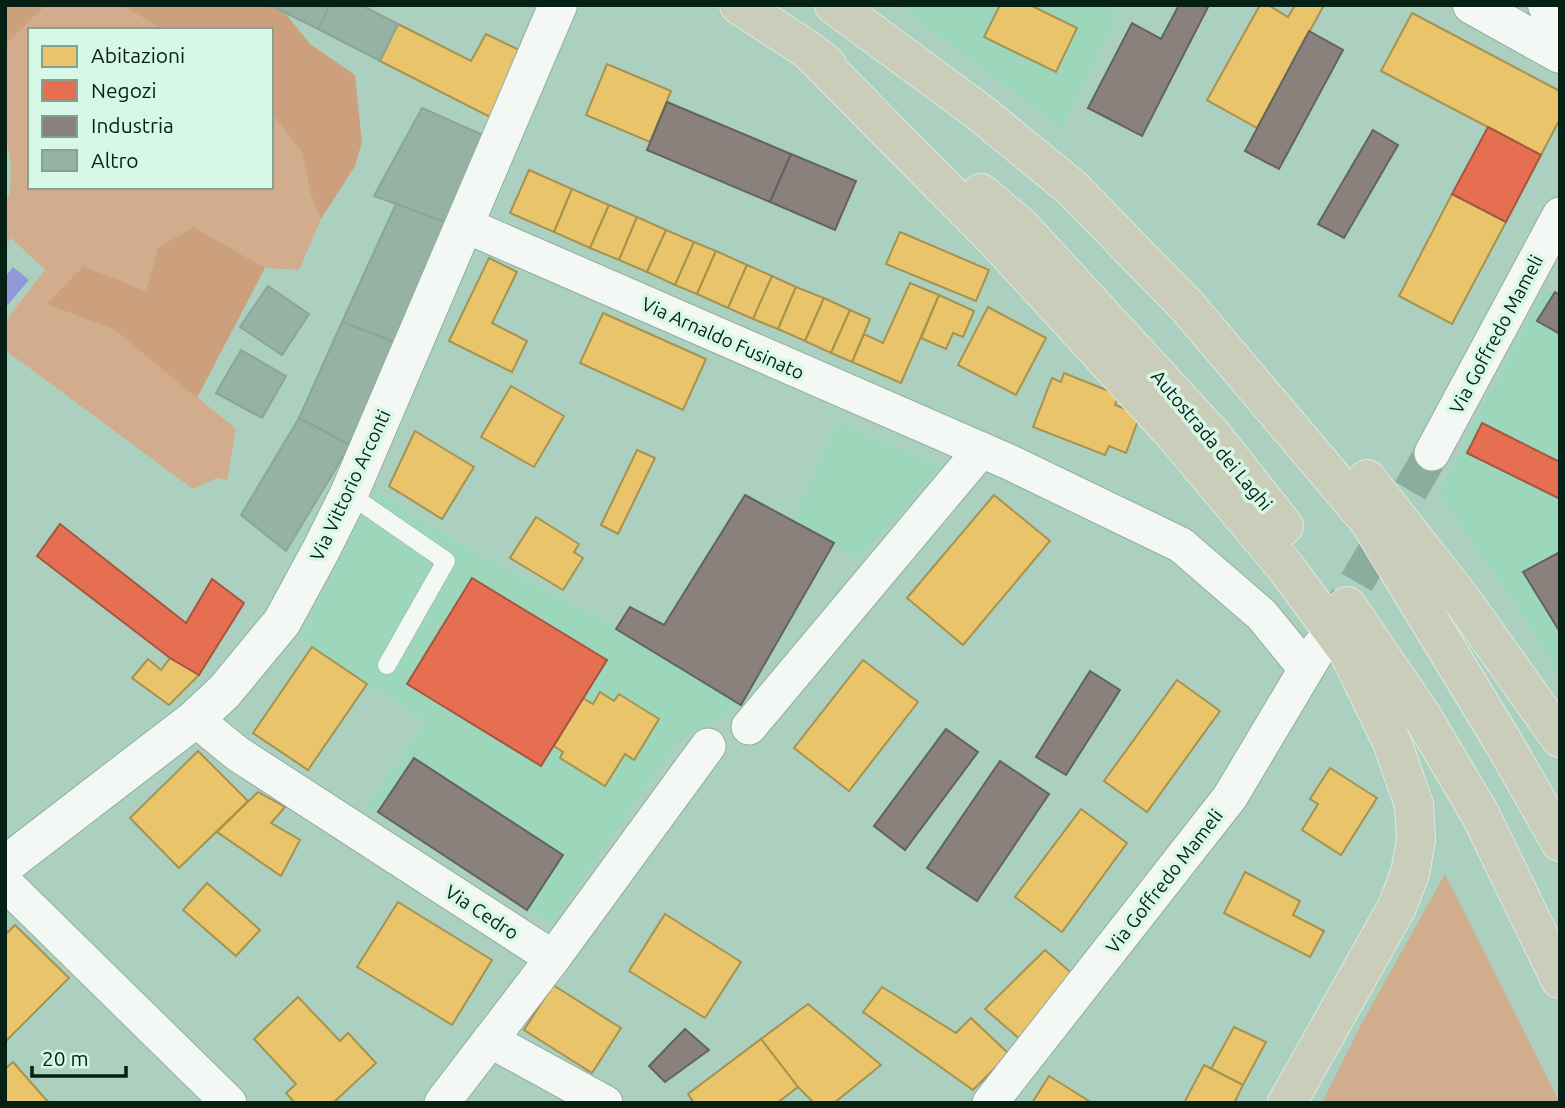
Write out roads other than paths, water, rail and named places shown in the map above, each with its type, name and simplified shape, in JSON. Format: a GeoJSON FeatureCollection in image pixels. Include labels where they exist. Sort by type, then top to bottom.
{"type":"FeatureCollection","features":[{"type":"Feature","properties":{"kind":"highway","name":"Autostrada dei Laghi"},"geometry":{"type":"LineString","coordinates":[[739,5],[808,50],[1021,227],[1212,435],[1354,615],[1422,716],[1480,814],[1560,979]]}},
{"type":"Feature","properties":{"kind":"highway"},"geometry":{"type":"LineString","coordinates":[[834,5],[978,111],[1071,187],[1187,306],[1363,474],[1462,600],[1542,709],[1560,738]]}},
{"type":"Feature","properties":{"kind":"highway"},"geometry":{"type":"LineString","coordinates":[[808,50],[998,242],[1175,435],[1287,569],[1349,653],[1392,742],[1415,805],[1416,840],[1410,873],[1397,907],[1287,1103]]}},
{"type":"Feature","properties":{"kind":"highway"},"geometry":{"type":"LineString","coordinates":[[1187,306],[1369,521],[1506,745],[1560,842]]}},
{"type":"Feature","properties":{"kind":"street","name":"Via Vittorio Arconti"},"geometry":{"type":"LineString","coordinates":[[5,865],[195,719],[224,692],[282,622],[349,494],[558,5]]}},
{"type":"Feature","properties":{"kind":"street"},"geometry":{"type":"LineString","coordinates":[[1472,5],[1560,54]]}},
{"type":"Feature","properties":{"kind":"street"},"geometry":{"type":"LineString","coordinates":[[1546,5],[1560,13]]}},
{"type":"Feature","properties":{"kind":"street","name":"Via Goffredo Mameli"},"geometry":{"type":"LineString","coordinates":[[1432,453],[1560,215]]}},
{"type":"Feature","properties":{"kind":"street","name":"Via Arnaldo Fusinato"},"geometry":{"type":"LineString","coordinates":[[465,225],[1009,461],[1181,545],[1313,657]]}},
{"type":"Feature","properties":{"kind":"street"},"geometry":{"type":"LineString","coordinates":[[749,727],[981,450]]}},
{"type":"Feature","properties":{"kind":"street","name":"Via Goffredo Mameli"},"geometry":{"type":"LineString","coordinates":[[990,1103],[1230,797],[1313,657]]}},
{"type":"Feature","properties":{"kind":"street","name":"Via Cedro"},"geometry":{"type":"LineString","coordinates":[[195,719],[239,754],[553,958]]}},
{"type":"Feature","properties":{"kind":"street"},"geometry":{"type":"LineString","coordinates":[[442,1103],[553,958],[708,746]]}},
{"type":"Feature","properties":{"kind":"street"},"geometry":{"type":"LineString","coordinates":[[5,883],[229,1103]]}},
{"type":"Feature","properties":{"kind":"street"},"geometry":{"type":"LineString","coordinates":[[491,1040],[605,1103]]}},
{"type":"Feature","properties":{"kind":"lane"},"geometry":{"type":"LineString","coordinates":[[349,494],[446,561],[387,665]]}},
{"type":"Feature","properties":{"kind":"water"},"geometry":{"type":"Polygon","coordinates":[[[13,267],[29,280],[5,308],[5,277],[13,267]]]}},
{"type":"Feature","properties":{"kind":"tunnel"},"geometry":{"type":"LineString","coordinates":[[1330,628],[1432,453]]}}]}
